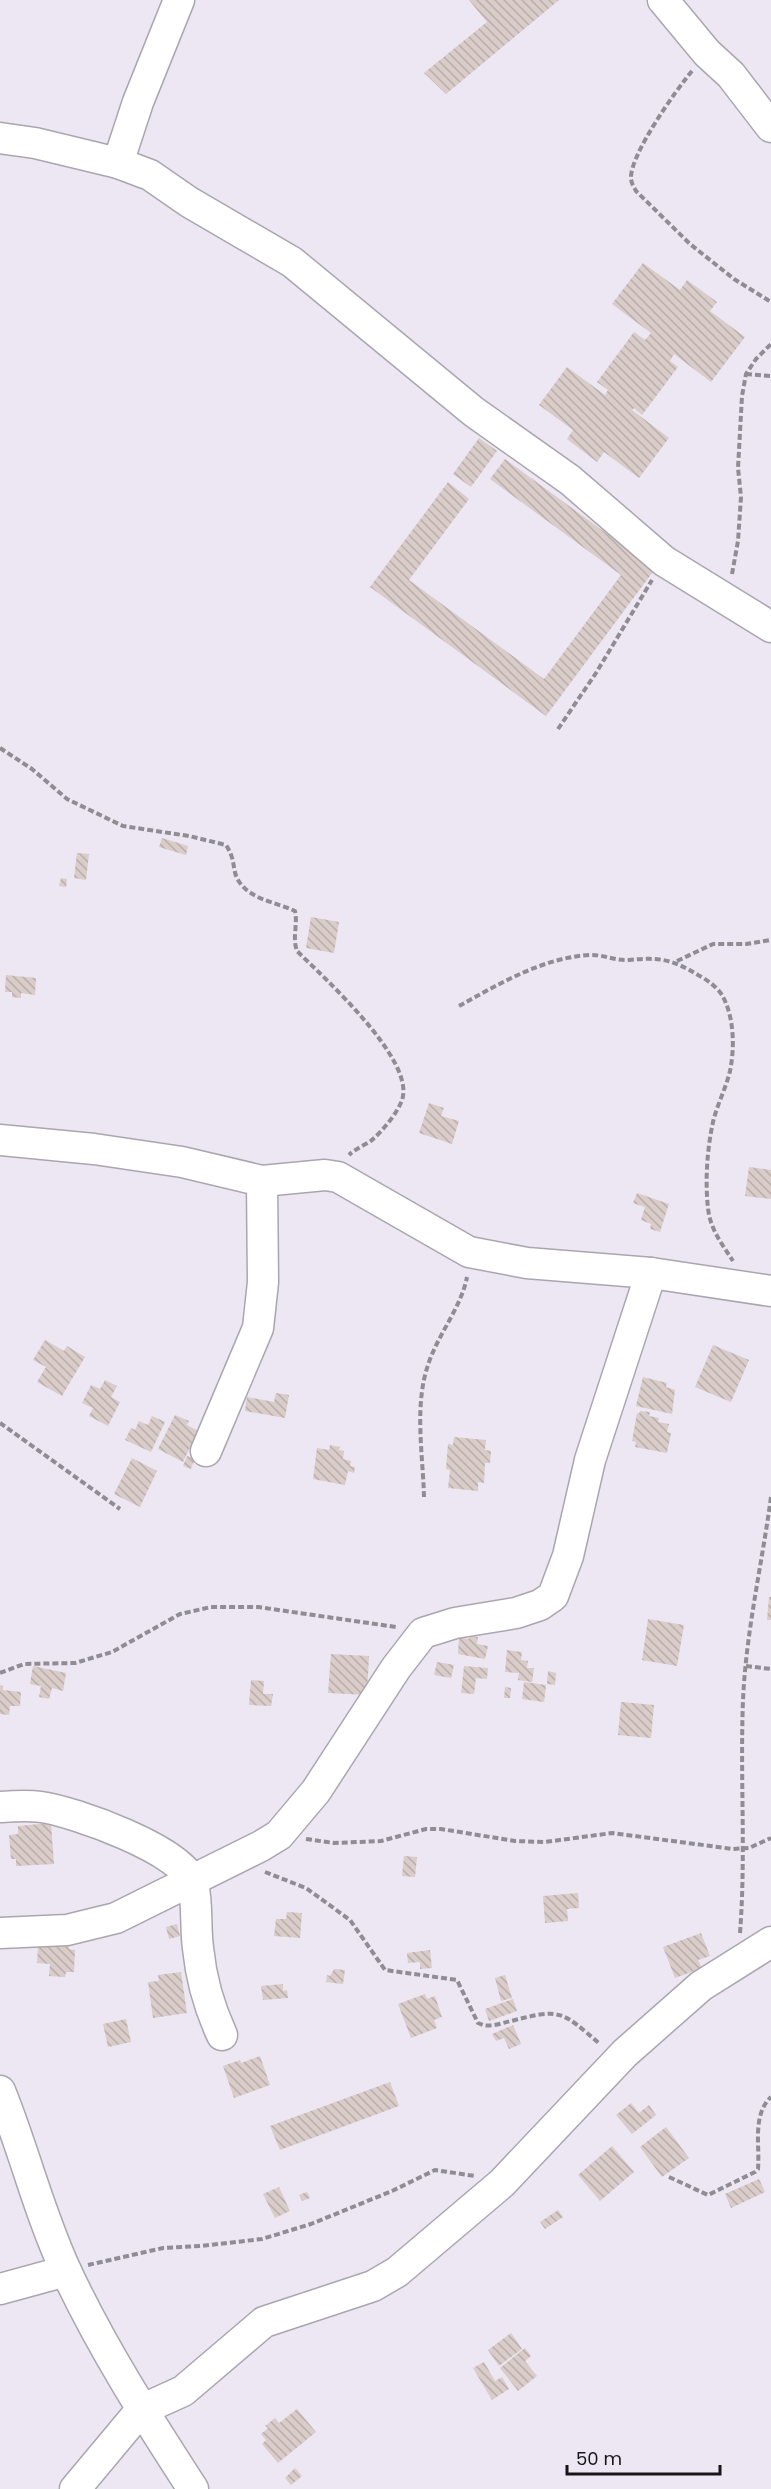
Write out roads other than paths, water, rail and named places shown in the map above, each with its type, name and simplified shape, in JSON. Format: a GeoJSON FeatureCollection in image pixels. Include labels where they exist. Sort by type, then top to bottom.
{"type":"FeatureCollection","features":[{"type":"Feature","properties":{"kind":"street"},"geometry":{"type":"LineString","coordinates":[[118,163],[138,102],[179,0]]}},
{"type":"Feature","properties":{"kind":"street"},"geometry":{"type":"LineString","coordinates":[[663,0],[707,53],[731,75],[771,127]]}},
{"type":"Feature","properties":{"kind":"street"},"geometry":{"type":"LineString","coordinates":[[0,138],[118,163],[150,175],[189,202],[292,262],[474,412],[570,480],[664,561],[771,627]]}},
{"type":"Feature","properties":{"kind":"street"},"geometry":{"type":"LineString","coordinates":[[0,1140],[94,1149],[182,1162],[262,1180],[325,1175],[338,1177],[470,1252],[527,1263],[651,1273],[762,1290]]}},
{"type":"Feature","properties":{"kind":"street"},"geometry":{"type":"LineString","coordinates":[[206,1450],[258,1328],[263,1282],[262,1180]]}},
{"type":"Feature","properties":{"kind":"street"},"geometry":{"type":"LineString","coordinates":[[0,1933],[67,1930],[116,1918],[231,1862],[279,1835],[316,1791],[396,1668],[423,1633],[454,1623],[516,1613],[540,1605],[553,1596],[568,1557],[590,1460],[651,1273]]}},
{"type":"Feature","properties":{"kind":"street"},"geometry":{"type":"LineString","coordinates":[[0,1807],[24,1806],[62,1812],[132,1837],[163,1853],[193,1881],[198,1949],[208,2004],[222,2036]]}},
{"type":"Feature","properties":{"kind":"street"},"geometry":{"type":"LineString","coordinates":[[75,2489],[141,2410],[183,2391],[264,2322],[373,2286],[397,2272],[502,2183],[618,2060],[700,1986],[771,1942]]}},
{"type":"Feature","properties":{"kind":"street"},"geometry":{"type":"LineString","coordinates":[[0,2091],[41,2209],[66,2271],[114,2366],[193,2489]]}},
{"type":"Feature","properties":{"kind":"street"},"geometry":{"type":"LineString","coordinates":[[0,2289],[66,2271]]}}]}
